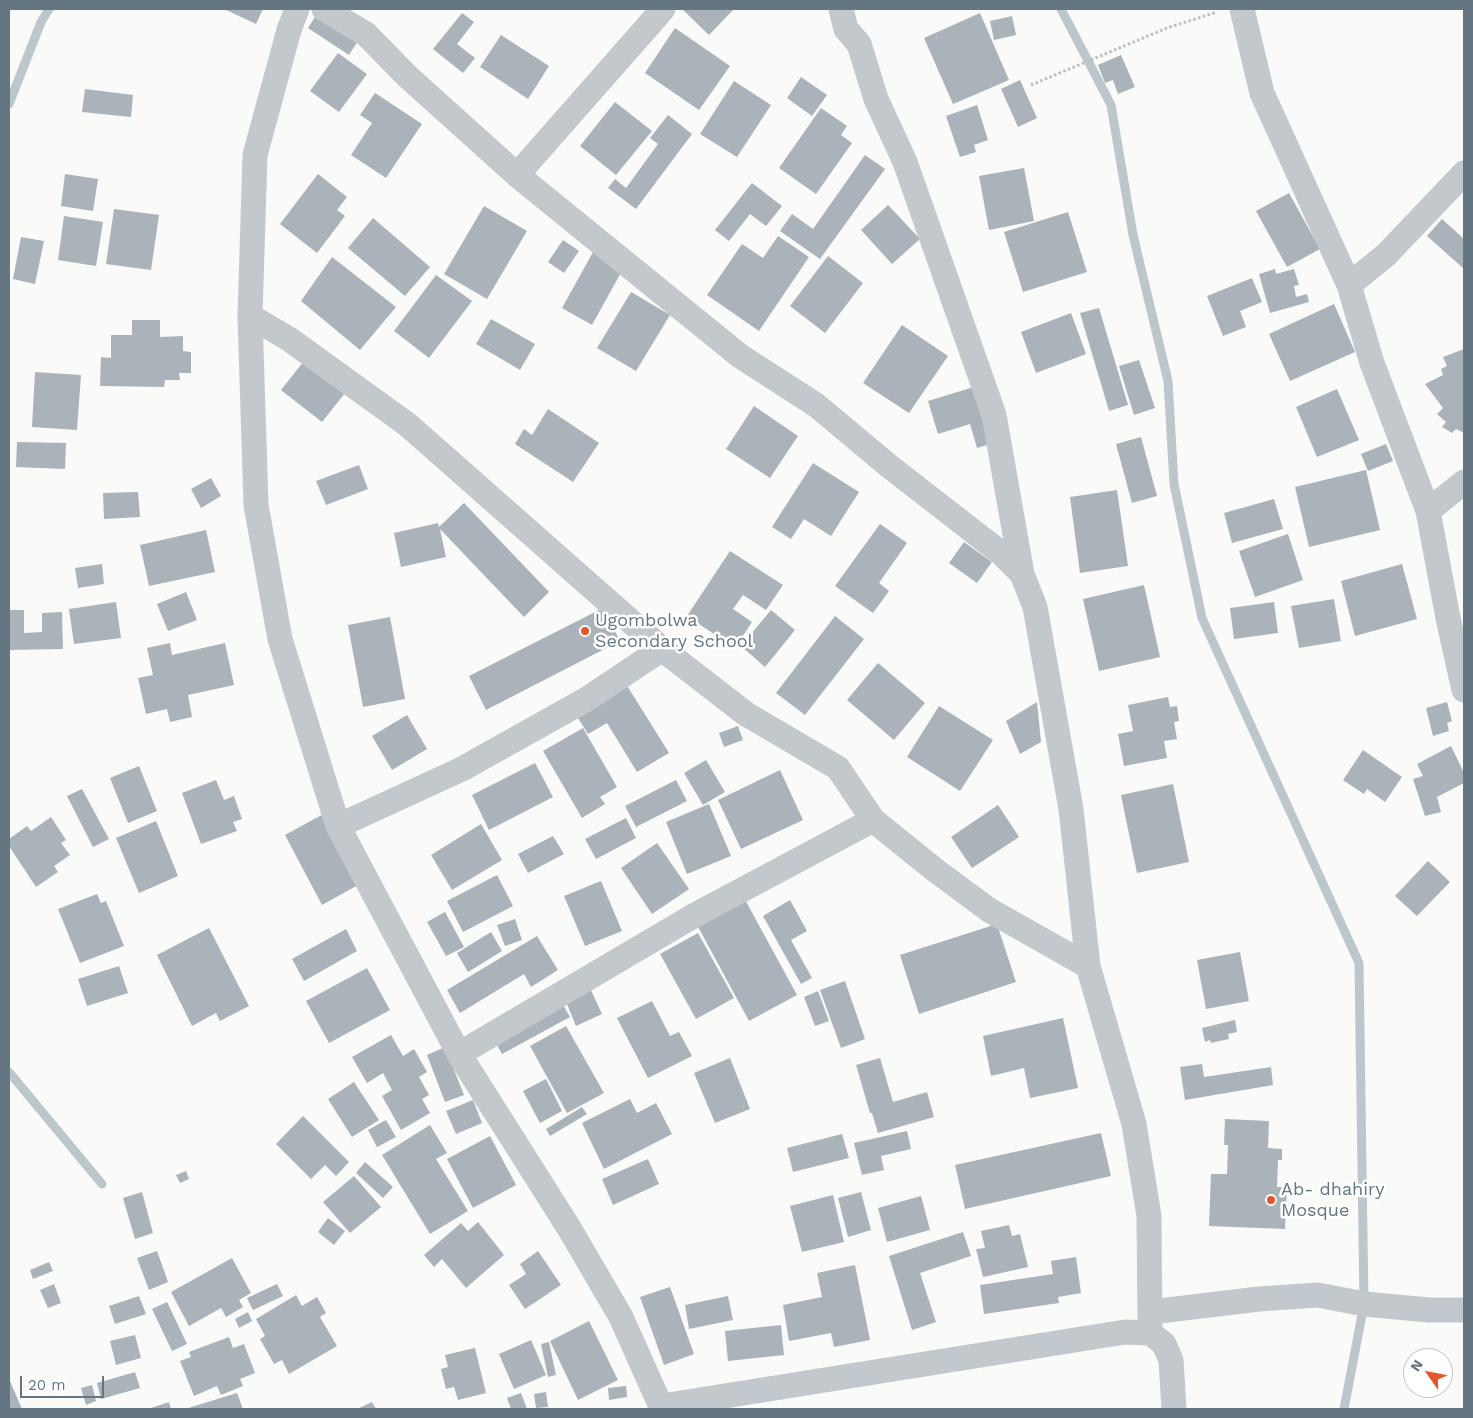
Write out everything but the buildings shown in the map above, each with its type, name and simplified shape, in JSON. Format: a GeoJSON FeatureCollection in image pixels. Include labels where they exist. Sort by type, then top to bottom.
{"type":"FeatureCollection","features":[{"type":"Feature","properties":{"kind":"street"},"geometry":{"type":"LineString","coordinates":[[297,9],[289,30],[255,155],[250,316],[256,504],[280,639],[338,826],[460,1054],[569,1228],[620,1317],[662,1408],[1125,1332],[1151,1322],[1259,1299],[1318,1295],[1364,1304],[1429,1310],[1464,1310]]}},
{"type":"Feature","properties":{"kind":"street"},"geometry":{"type":"LineString","coordinates":[[324,9],[366,34],[407,76],[517,175],[740,356],[816,405],[889,466],[1001,553],[1022,574]]}},
{"type":"Feature","properties":{"kind":"street"},"geometry":{"type":"LineString","coordinates":[[517,175],[664,9]]}},
{"type":"Feature","properties":{"kind":"street"},"geometry":{"type":"LineString","coordinates":[[841,9],[846,29],[859,44],[876,99],[905,162],[994,415],[1022,574],[1035,607],[1071,809],[1088,966],[1134,1124],[1149,1216],[1151,1322],[1171,1360],[1174,1409]]}},
{"type":"Feature","properties":{"kind":"street"},"geometry":{"type":"LineString","coordinates":[[1231,10],[1262,92],[1349,285],[1372,363],[1428,510],[1448,618],[1464,690]]}},
{"type":"Feature","properties":{"kind":"street"},"geometry":{"type":"LineString","coordinates":[[1349,285],[1386,255],[1464,173]]}},
{"type":"Feature","properties":{"kind":"street"},"geometry":{"type":"LineString","coordinates":[[250,316],[289,339],[408,425],[662,649],[746,714],[838,768],[873,820],[935,870],[990,910],[1088,966]]}},
{"type":"Feature","properties":{"kind":"street"},"geometry":{"type":"LineString","coordinates":[[1428,510],[1464,482]]}},
{"type":"Feature","properties":{"kind":"street"},"geometry":{"type":"LineString","coordinates":[[338,826],[462,769],[587,700],[662,649]]}},
{"type":"Feature","properties":{"kind":"street"},"geometry":{"type":"LineString","coordinates":[[460,1054],[696,915],[873,820]]}},
{"type":"Feature","properties":{"kind":"path"},"geometry":{"type":"LineString","coordinates":[[1031,85],[1167,28],[1231,10]]}},
{"type":"Feature","properties":{"kind":"waterway"},"geometry":{"type":"LineString","coordinates":[[9,104],[41,22],[49,9]]}},
{"type":"Feature","properties":{"kind":"waterway"},"geometry":{"type":"LineString","coordinates":[[1061,9],[1111,105],[1133,235],[1168,381],[1174,484],[1202,618],[1359,963],[1364,1304],[1344,1409]]}},
{"type":"Feature","properties":{"kind":"waterway"},"geometry":{"type":"LineString","coordinates":[[9,1072],[102,1184]]}},
{"type":"Feature","properties":{"kind":"place","name":"Ugombolwa Secondary School"},"geometry":{"type":"Point","coordinates":[585,631]}},
{"type":"Feature","properties":{"kind":"place","name":"Ab- dhahiry Mosque"},"geometry":{"type":"Point","coordinates":[1271,1200]}}]}
